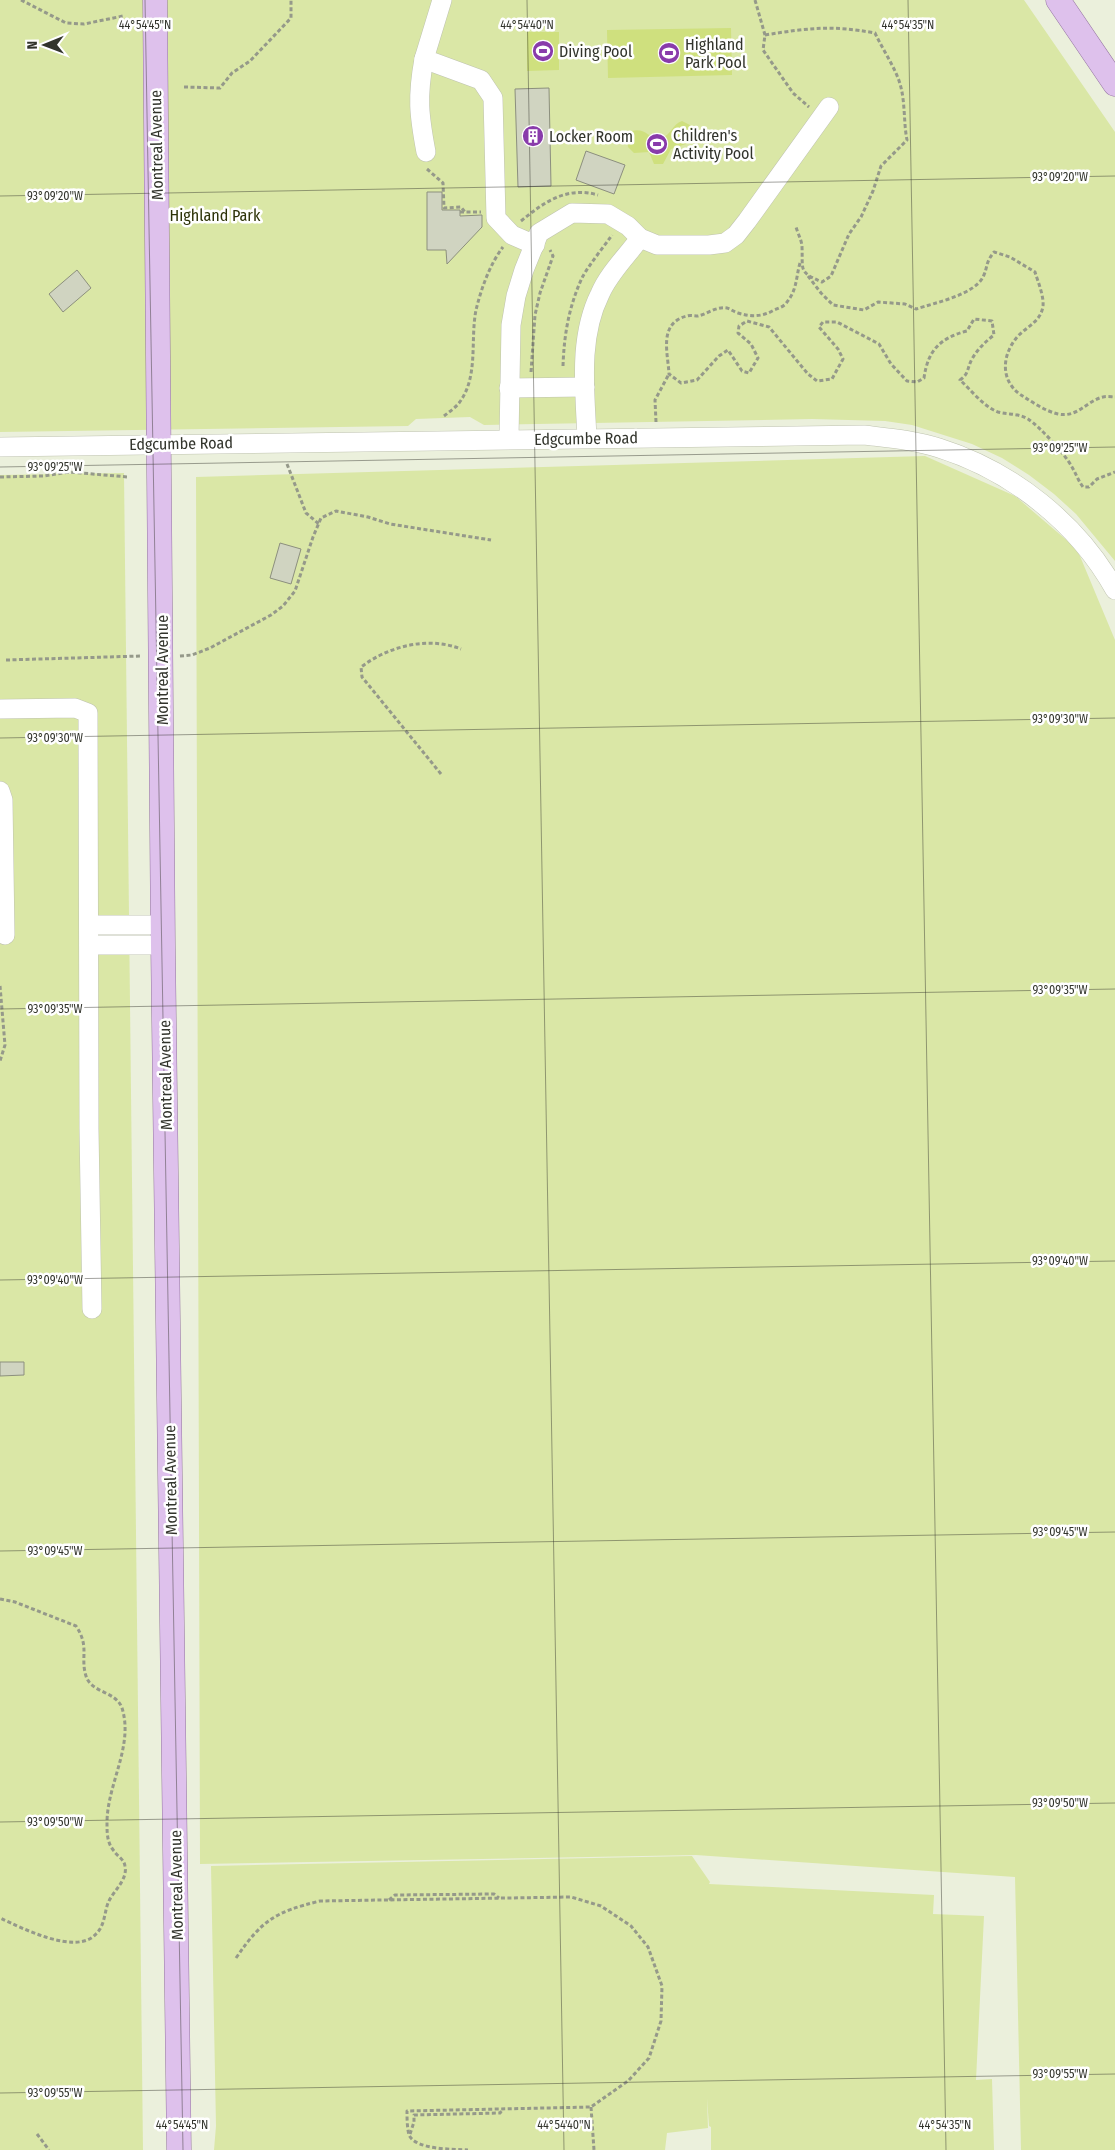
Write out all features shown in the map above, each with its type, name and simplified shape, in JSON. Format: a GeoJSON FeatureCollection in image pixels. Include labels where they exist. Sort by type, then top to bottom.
{"type":"FeatureCollection","features":[{"type":"Feature","properties":{"kind":"main road","name":"Montreal Avenue"},"geometry":{"type":"LineString","coordinates":[[154,0],[160,443],[163,935],[179,2150]]}},
{"type":"Feature","properties":{"kind":"main road"},"geometry":{"type":"LineString","coordinates":[[1058,0],[1115,84]]}},
{"type":"Feature","properties":{"kind":"street"},"geometry":{"type":"LineString","coordinates":[[426,152],[418,108],[419,85],[424,59],[442,0]]}},
{"type":"Feature","properties":{"kind":"street"},"geometry":{"type":"LineString","coordinates":[[424,59],[481,80],[493,98],[496,218],[512,235],[542,245]]}},
{"type":"Feature","properties":{"kind":"street"},"geometry":{"type":"LineString","coordinates":[[509,439],[511,325],[524,270],[542,245],[539,233],[572,213],[608,214],[628,226],[640,238],[657,245],[701,246],[725,243],[736,235],[747,221],[825,112]]}},
{"type":"Feature","properties":{"kind":"street"},"geometry":{"type":"LineString","coordinates":[[587,438],[585,351],[593,312],[609,278],[640,238]]}},
{"type":"Feature","properties":{"kind":"street"},"geometry":{"type":"LineString","coordinates":[[509,388],[585,387]]}},
{"type":"Feature","properties":{"kind":"street","name":"Edgcumbe Road"},"geometry":{"type":"LineString","coordinates":[[0,447],[160,443],[864,435],[906,440],[939,448],[970,460],[1001,476],[1037,499],[1064,522],[1089,549],[1115,590]]}},
{"type":"Feature","properties":{"kind":"street"},"geometry":{"type":"LineString","coordinates":[[0,709],[75,708],[88,713],[92,1309]]}},
{"type":"Feature","properties":{"kind":"street"},"geometry":{"type":"LineString","coordinates":[[0,791],[3,800],[5,935]]}},
{"type":"Feature","properties":{"kind":"street"},"geometry":{"type":"LineString","coordinates":[[89,925],[163,935]]}},
{"type":"Feature","properties":{"kind":"street"},"geometry":{"type":"LineString","coordinates":[[89,945],[163,935]]}},
{"type":"Feature","properties":{"kind":"path"},"geometry":{"type":"LineString","coordinates":[[21,0],[66,23],[84,24],[123,16]]}},
{"type":"Feature","properties":{"kind":"path"},"geometry":{"type":"LineString","coordinates":[[184,87],[220,88],[232,73],[250,61],[291,18],[291,0]]}},
{"type":"Feature","properties":{"kind":"path"},"geometry":{"type":"LineString","coordinates":[[755,0],[766,35],[763,50],[793,93],[825,112]]}},
{"type":"Feature","properties":{"kind":"path"},"geometry":{"type":"LineString","coordinates":[[766,35],[821,27],[844,28],[875,33],[899,79],[905,106],[903,122],[907,140],[881,166],[873,191],[861,217],[849,234],[831,276],[822,282],[808,276]]}},
{"type":"Feature","properties":{"kind":"path"},"geometry":{"type":"LineString","coordinates":[[426,152],[426,167],[443,184],[444,208],[461,207],[465,212]]}},
{"type":"Feature","properties":{"kind":"path"},"geometry":{"type":"LineString","coordinates":[[656,437],[655,400],[669,374],[669,358],[666,353],[668,331],[676,320],[688,315],[699,316],[708,311],[726,308],[736,313],[754,317],[771,312],[787,304],[797,286],[803,246],[796,228]]}},
{"type":"Feature","properties":{"kind":"path"},"geometry":{"type":"LineString","coordinates":[[563,366],[566,325],[573,299],[584,275],[615,231]]}},
{"type":"Feature","properties":{"kind":"path"},"geometry":{"type":"LineString","coordinates":[[444,416],[459,404],[468,386],[473,359],[476,310],[490,268],[505,245]]}},
{"type":"Feature","properties":{"kind":"path"},"geometry":{"type":"LineString","coordinates":[[531,373],[535,315],[540,293],[553,256],[548,246],[542,245]]}},
{"type":"Feature","properties":{"kind":"path"},"geometry":{"type":"LineString","coordinates":[[800,263],[821,293],[833,305],[864,310],[878,302],[905,304],[916,309],[973,289],[983,277],[986,262],[994,252],[1010,257],[1036,272],[1043,306],[1036,321],[1020,334],[1010,348],[1005,366],[1007,381],[1014,390],[1039,407],[1058,414],[1072,415],[1104,397],[1115,397]]}},
{"type":"Feature","properties":{"kind":"path"},"geometry":{"type":"LineString","coordinates":[[669,374],[681,383],[697,380],[719,356],[728,350],[742,371],[749,373],[758,358],[751,344],[738,332],[739,326],[747,321],[769,326],[808,374],[817,381],[832,378],[843,359],[838,348],[819,327],[824,322],[837,322],[879,344],[891,364],[908,381],[917,382],[924,378],[926,363],[933,351],[951,335],[967,332],[974,319],[992,321],[994,335],[984,343],[971,360],[966,376],[960,380],[980,399],[998,412],[1016,414],[1027,419],[1046,436],[1072,467],[1075,476],[1083,487],[1089,487],[1097,479],[1115,472]]}},
{"type":"Feature","properties":{"kind":"path"},"geometry":{"type":"LineString","coordinates":[[287,464],[306,513],[319,524]]}},
{"type":"Feature","properties":{"kind":"path"},"geometry":{"type":"LineString","coordinates":[[0,477],[44,476],[69,472],[128,477]]}},
{"type":"Feature","properties":{"kind":"path"},"geometry":{"type":"LineString","coordinates":[[6,660],[192,655],[271,615],[284,606],[295,591],[321,518],[336,511],[368,517],[390,524],[491,540]]}},
{"type":"Feature","properties":{"kind":"path"},"geometry":{"type":"LineString","coordinates":[[440,774],[362,677],[361,667],[369,660],[407,645],[433,643],[451,645],[461,649]]}},
{"type":"Feature","properties":{"kind":"path"},"geometry":{"type":"LineString","coordinates":[[0,986],[5,1030],[5,1046],[0,1061]]}},
{"type":"Feature","properties":{"kind":"path"},"geometry":{"type":"LineString","coordinates":[[0,1034],[5,1030]]}},
{"type":"Feature","properties":{"kind":"path"},"geometry":{"type":"LineString","coordinates":[[0,1599],[16,1602],[76,1626],[84,1642],[86,1677],[92,1685],[115,1697],[121,1706],[124,1736],[122,1756],[108,1802],[107,1828],[108,1843],[125,1866],[125,1875],[108,1903],[103,1923],[96,1935],[82,1942],[54,1939],[0,1918]]}},
{"type":"Feature","properties":{"kind":"path"},"geometry":{"type":"LineString","coordinates":[[236,1958],[259,1928],[274,1916],[292,1908],[320,1901],[571,1897],[602,1906],[632,1926],[648,1947],[662,1986],[661,2021],[649,2058],[628,2081],[591,2107],[407,2111],[409,2135],[415,2144],[424,2147],[468,2150]]}},
{"type":"Feature","properties":{"kind":"path"},"geometry":{"type":"LineString","coordinates":[[591,2107],[594,2150]]}},
{"type":"Feature","properties":{"kind":"path"},"geometry":{"type":"LineString","coordinates":[[409,2135],[414,2122],[414,2115],[500,2113],[504,2108]]}},
{"type":"Feature","properties":{"kind":"path"},"geometry":{"type":"LineString","coordinates":[[37,2134],[49,2150]]}},
{"type":"Feature","properties":{"kind":"green space","name":"Highland Park"},"geometry":{"type":"Polygon","coordinates":[[[0,0],[1024,0],[1115,132],[1115,561],[1076,514],[1029,475],[1002,458],[972,444],[912,425],[885,421],[812,419],[484,425],[470,417],[416,419],[408,426],[0,432],[0,0]]]}},
{"type":"Feature","properties":{"kind":"green space"},"geometry":{"type":"Polygon","coordinates":[[[925,456],[1015,496],[1077,549],[1115,640],[1115,2150],[1021,2150],[1015,1877],[696,1855],[200,1864],[196,477],[925,456]]]}},
{"type":"Feature","properties":{"kind":"green space"},"geometry":{"type":"Polygon","coordinates":[[[124,473],[143,2150],[0,2150],[0,475],[124,473]]]}},
{"type":"Feature","properties":{"kind":"green space"},"geometry":{"type":"Polygon","coordinates":[[[692,1856],[710,1882],[709,1884],[934,1895],[933,1914],[984,1916],[976,2080],[992,2079],[994,2150],[711,2150],[711,2127],[709,2126],[707,2098],[708,2128],[667,2133],[665,2150],[214,2150],[216,2126],[211,1866],[692,1856]]]}},
{"type":"Feature","properties":{"kind":"shaded area","name":"Highland Park Pool"},"geometry":{"type":"Polygon","coordinates":[[[731,28],[732,75],[608,78],[607,30],[731,28]]]}},
{"type":"Feature","properties":{"kind":"shaded area","name":"Diving Pool"},"geometry":{"type":"Polygon","coordinates":[[[527,32],[559,32],[559,70],[527,71],[527,32]]]}},
{"type":"Feature","properties":{"kind":"shaded area","name":"Children's Activity Pool"},"geometry":{"type":"Polygon","coordinates":[[[682,121],[692,126],[694,137],[689,143],[671,149],[663,164],[654,164],[649,152],[634,153],[628,147],[627,138],[632,131],[637,130],[645,132],[654,138],[661,138],[665,137],[676,124],[682,121]]]}},
{"type":"Feature","properties":{"kind":"building","name":"Locker Room"},"geometry":{"type":"Polygon","coordinates":[[[549,88],[551,186],[518,187],[515,89],[549,88]]]}},
{"type":"Feature","properties":{"kind":"building"},"geometry":{"type":"Polygon","coordinates":[[[586,151],[625,165],[614,194],[576,180],[586,151]]]}},
{"type":"Feature","properties":{"kind":"building"},"geometry":{"type":"Polygon","coordinates":[[[427,192],[442,192],[442,210],[460,210],[460,216],[482,215],[482,227],[447,264],[446,250],[427,250],[427,192]]]}},
{"type":"Feature","properties":{"kind":"building"},"geometry":{"type":"Polygon","coordinates":[[[77,270],[91,288],[63,312],[49,294],[77,270]]]}},
{"type":"Feature","properties":{"kind":"building"},"geometry":{"type":"Polygon","coordinates":[[[280,543],[301,549],[291,584],[270,578],[280,543]]]}},
{"type":"Feature","properties":{"kind":"building"},"geometry":{"type":"Polygon","coordinates":[[[0,1362],[24,1362],[24,1375],[0,1376],[0,1362]]]}},
{"type":"Feature","properties":{"kind":"place","name":"Diving Pool"},"geometry":{"type":"Point","coordinates":[543,51]}},
{"type":"Feature","properties":{"kind":"place","name":"Highland Park Pool"},"geometry":{"type":"Point","coordinates":[669,53]}},
{"type":"Feature","properties":{"kind":"place","name":"Locker Room"},"geometry":{"type":"Point","coordinates":[533,136]}},
{"type":"Feature","properties":{"kind":"place","name":"Children's Activity Pool"},"geometry":{"type":"Point","coordinates":[657,144]}}]}
